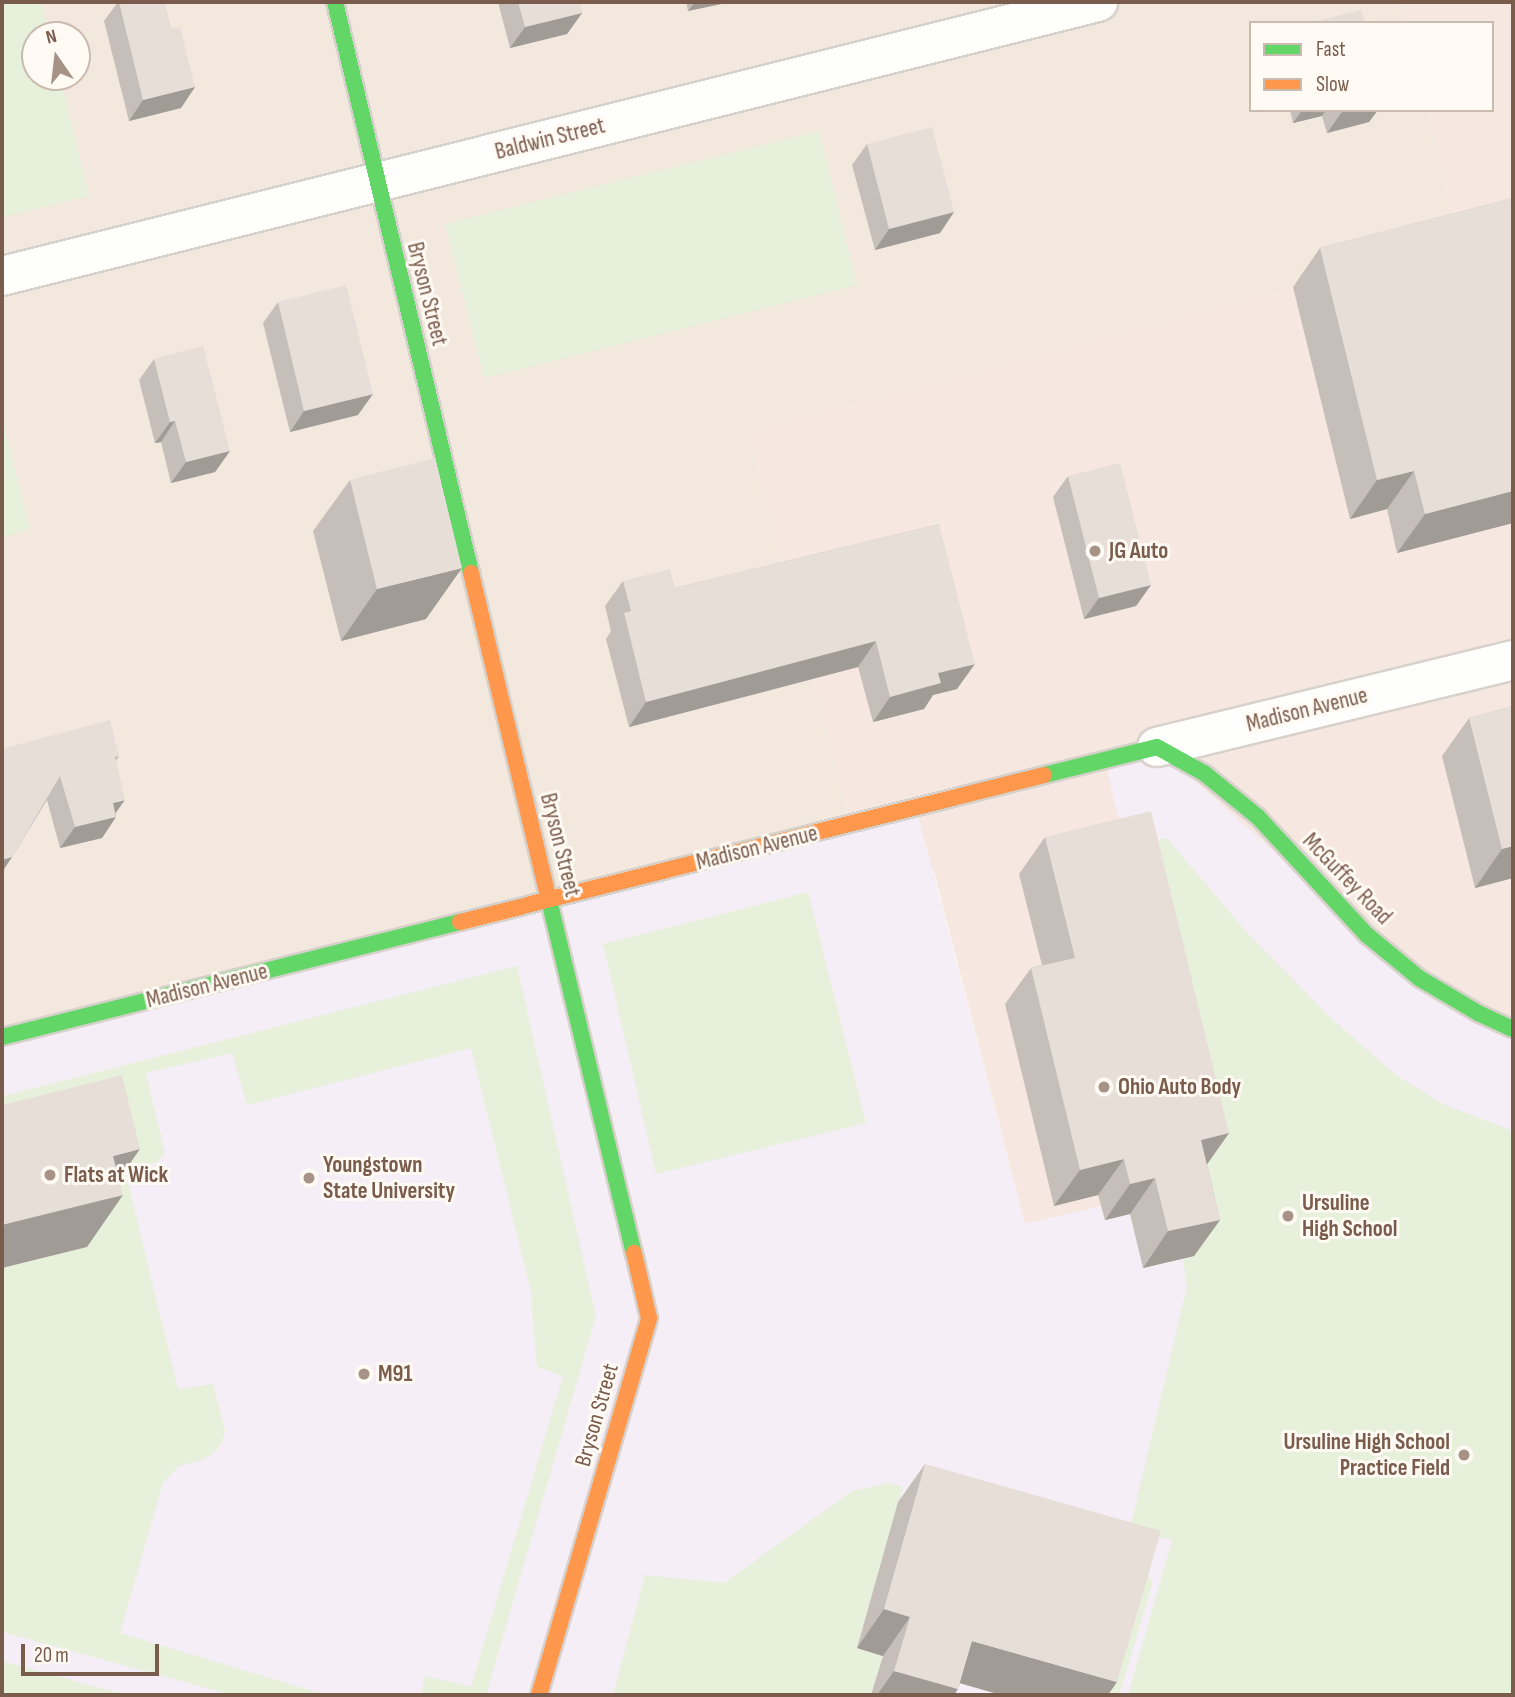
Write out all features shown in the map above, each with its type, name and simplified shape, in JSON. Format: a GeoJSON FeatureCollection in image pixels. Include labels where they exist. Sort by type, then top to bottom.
{"type":"FeatureCollection","features":[{"type":"Feature","properties":{"kind":"street","name":"Bryson Street"},"geometry":{"type":"LineString","coordinates":[[335,2],[649,1318],[539,1695]]}},
{"type":"Feature","properties":{"kind":"street","name":"Baldwin Street"},"geometry":{"type":"LineString","coordinates":[[2,276],[1098,2]]}},
{"type":"Feature","properties":{"kind":"street","name":"Madison Avenue"},"geometry":{"type":"LineString","coordinates":[[2,1037],[1513,660]]}},
{"type":"Feature","properties":{"kind":"street","name":"McGuffey Road"},"geometry":{"type":"LineString","coordinates":[[1157,747],[1204,773],[1258,817],[1367,935],[1419,978],[1513,1030]]}},
{"type":"Feature","properties":{"kind":"shaded area"},"geometry":{"type":"Polygon","coordinates":[[[2,2],[1402,2],[1407,21],[1249,21],[1249,112],[1428,112],[1459,244],[748,432],[851,825],[2,1037],[2,2]]]}},
{"type":"Feature","properties":{"kind":"shaded area"},"geometry":{"type":"Polygon","coordinates":[[[1402,2],[1513,2],[1513,1029],[1206,1182],[1025,1224],[934,871],[851,825],[748,432],[1459,244],[1428,112],[1494,112],[1494,21],[1407,21],[1402,2]]]}},
{"type":"Feature","properties":{"kind":"shaded area","name":"Ursuline High School"},"geometry":{"type":"Polygon","coordinates":[[[1157,747],[1367,935],[1513,1029],[1513,1695],[2,1695],[2,1037],[916,808],[1025,1224],[1205,1182],[1105,761],[1157,747]]]}},
{"type":"Feature","properties":{"kind":"green space"},"geometry":{"type":"Polygon","coordinates":[[[2,2],[41,2],[46,21],[21,21],[21,91],[63,91],[89,196],[2,217],[2,2]]]}},
{"type":"Feature","properties":{"kind":"green space"},"geometry":{"type":"Polygon","coordinates":[[[819,131],[857,285],[484,378],[445,224],[819,131]]]}},
{"type":"Feature","properties":{"kind":"green space"},"geometry":{"type":"Polygon","coordinates":[[[2,417],[30,530],[2,537],[2,417]]]}},
{"type":"Feature","properties":{"kind":"green space"},"geometry":{"type":"Polygon","coordinates":[[[1167,838],[1248,934],[1331,1018],[1396,1075],[1443,1104],[1513,1131],[1513,1695],[1128,1695],[1172,1540],[1131,1529],[1152,1584],[1119,1695],[1097,1695],[1130,1528],[1187,1287],[1125,848],[1167,838]]]}},
{"type":"Feature","properties":{"kind":"green space"},"geometry":{"type":"Polygon","coordinates":[[[808,892],[866,1123],[656,1174],[603,944],[808,892]]]}},
{"type":"Feature","properties":{"kind":"green space"},"geometry":{"type":"Polygon","coordinates":[[[517,966],[596,1316],[486,1695],[421,1695],[425,1676],[471,1687],[563,1376],[539,1368],[536,1362],[531,1292],[471,1048],[247,1105],[232,1053],[146,1073],[165,1153],[157,1162],[125,1170],[178,1389],[213,1384],[225,1429],[223,1440],[216,1451],[205,1459],[179,1466],[163,1483],[120,1633],[326,1695],[232,1695],[2,1632],[2,1268],[86,1247],[2,1148],[2,1096],[517,966]]]}},
{"type":"Feature","properties":{"kind":"green space"},"geometry":{"type":"Polygon","coordinates":[[[889,1483],[903,1487],[857,1647],[883,1656],[871,1695],[613,1695],[645,1575],[724,1583],[852,1491],[889,1483]]]}},
{"type":"Feature","properties":{"kind":"green space"},"geometry":{"type":"Polygon","coordinates":[[[2,1661],[126,1695],[2,1695],[2,1661]]]}},
{"type":"Feature","properties":{"kind":"building"},"geometry":{"type":"Polygon","coordinates":[[[119,2],[164,2],[171,29],[180,27],[195,87],[143,100],[119,2]]]}},
{"type":"Feature","properties":{"kind":"building"},"geometry":{"type":"Polygon","coordinates":[[[518,2],[579,2],[582,13],[525,27],[518,2]]]}},
{"type":"Feature","properties":{"kind":"building"},"geometry":{"type":"Polygon","coordinates":[[[1361,10],[1364,21],[1317,21],[1361,10]]]}},
{"type":"Feature","properties":{"kind":"building"},"geometry":{"type":"Polygon","coordinates":[[[932,127],[954,212],[889,229],[867,144],[932,127]]]}},
{"type":"Feature","properties":{"kind":"building"},"geometry":{"type":"Polygon","coordinates":[[[1513,198],[1513,491],[1425,514],[1414,471],[1377,480],[1320,248],[1513,198]]]}},
{"type":"Feature","properties":{"kind":"building"},"geometry":{"type":"Polygon","coordinates":[[[346,285],[373,394],[304,411],[278,302],[346,285]]]}},
{"type":"Feature","properties":{"kind":"building"},"geometry":{"type":"Polygon","coordinates":[[[203,346],[230,451],[186,462],[175,421],[170,422],[154,359],[203,346]]]}},
{"type":"Feature","properties":{"kind":"building"},"geometry":{"type":"Polygon","coordinates":[[[435,458],[462,568],[377,589],[350,480],[435,458]]]}},
{"type":"Feature","properties":{"kind":"building"},"geometry":{"type":"Polygon","coordinates":[[[1120,463],[1151,585],[1099,598],[1068,476],[1120,463]]]}},
{"type":"Feature","properties":{"kind":"building"},"geometry":{"type":"Polygon","coordinates":[[[939,524],[975,664],[938,673],[941,683],[890,697],[876,641],[646,702],[624,613],[631,611],[623,581],[670,569],[675,588],[939,524]]]}},
{"type":"Feature","properties":{"kind":"building"},"geometry":{"type":"Polygon","coordinates":[[[1513,706],[1513,846],[1502,849],[1469,718],[1513,706]]]}},
{"type":"Feature","properties":{"kind":"building"},"geometry":{"type":"Polygon","coordinates":[[[110,720],[119,756],[115,757],[125,800],[113,803],[116,817],[75,827],[60,776],[12,857],[2,860],[2,749],[110,720]]]}},
{"type":"Feature","properties":{"kind":"building","name":"Ohio Auto Body"},"geometry":{"type":"Polygon","coordinates":[[[1151,811],[1229,1133],[1201,1140],[1220,1220],[1168,1231],[1155,1178],[1130,1184],[1124,1159],[1080,1170],[1031,968],[1075,958],[1045,837],[1151,811]]]}},
{"type":"Feature","properties":{"kind":"building"},"geometry":{"type":"Polygon","coordinates":[[[122,1075],[140,1149],[113,1156],[123,1195],[2,1225],[2,1105],[122,1075]]]}},
{"type":"Feature","properties":{"kind":"building"},"geometry":{"type":"Polygon","coordinates":[[[925,1464],[1161,1531],[1117,1682],[972,1641],[958,1689],[894,1671],[910,1617],[884,1609],[925,1464]]]}},
{"type":"Feature","properties":{"kind":"traffic: fast"},"geometry":{"type":"LineString","coordinates":[[335,2],[471,573]]}},
{"type":"Feature","properties":{"kind":"traffic: fast"},"geometry":{"type":"LineString","coordinates":[[1044,775],[1157,747],[1204,773],[1258,817],[1367,935],[1419,978],[1478,1013],[1513,1029]]}},
{"type":"Feature","properties":{"kind":"traffic: fast"},"geometry":{"type":"LineString","coordinates":[[548,896],[634,1253]]}},
{"type":"Feature","properties":{"kind":"traffic: fast"},"geometry":{"type":"LineString","coordinates":[[2,1037],[460,922]]}},
{"type":"Feature","properties":{"kind":"traffic: slow"},"geometry":{"type":"LineString","coordinates":[[471,573],[548,896]]}},
{"type":"Feature","properties":{"kind":"traffic: slow"},"geometry":{"type":"LineString","coordinates":[[460,922],[1044,775]]}},
{"type":"Feature","properties":{"kind":"traffic: slow"},"geometry":{"type":"LineString","coordinates":[[539,1695],[649,1318],[634,1253]]}},
{"type":"Feature","properties":{"kind":"place","name":"JG Auto"},"geometry":{"type":"Point","coordinates":[1095,551]}},
{"type":"Feature","properties":{"kind":"place","name":"Ohio Auto Body"},"geometry":{"type":"Point","coordinates":[1104,1087]}},
{"type":"Feature","properties":{"kind":"place","name":"Flats at Wick"},"geometry":{"type":"Point","coordinates":[50,1175]}},
{"type":"Feature","properties":{"kind":"place","name":"Youngstown State University"},"geometry":{"type":"Point","coordinates":[309,1178]}},
{"type":"Feature","properties":{"kind":"place","name":"Ursuline High School"},"geometry":{"type":"Point","coordinates":[1288,1216]}},
{"type":"Feature","properties":{"kind":"place","name":"M91"},"geometry":{"type":"Point","coordinates":[364,1374]}},
{"type":"Feature","properties":{"kind":"place","name":"Ursuline High School Practice Field"},"geometry":{"type":"Point","coordinates":[1464,1455]}}]}
